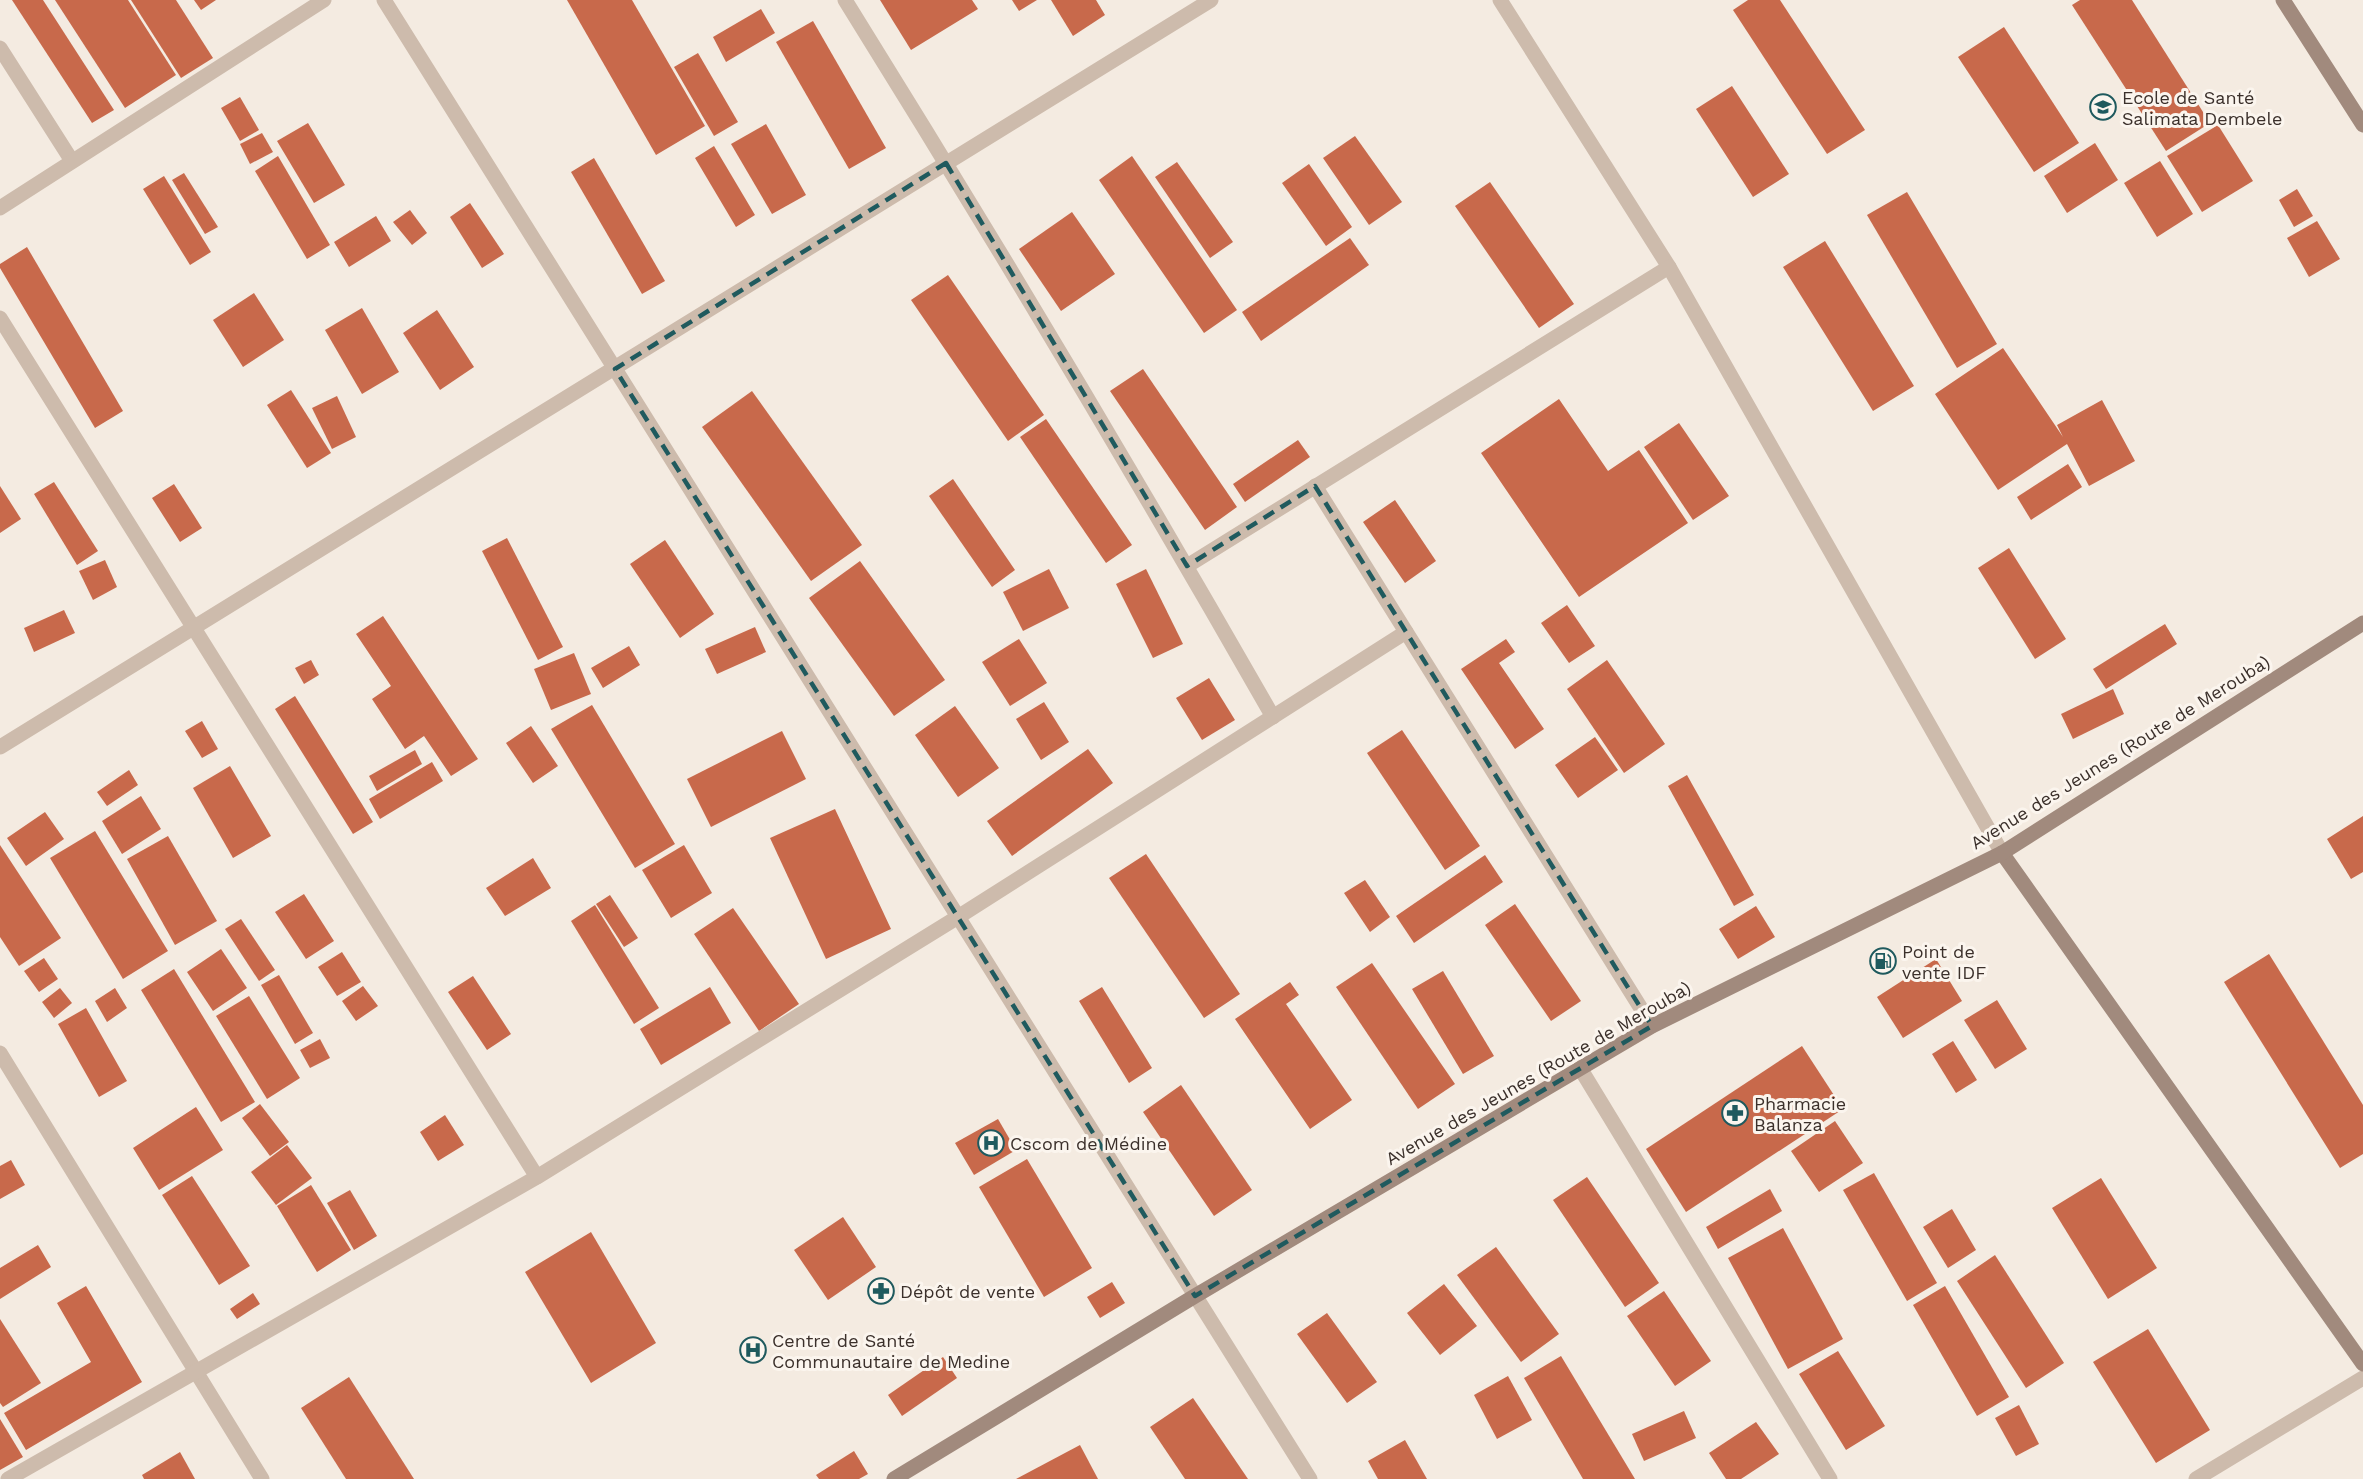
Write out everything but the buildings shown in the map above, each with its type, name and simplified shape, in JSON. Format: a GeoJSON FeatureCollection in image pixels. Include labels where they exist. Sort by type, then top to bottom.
{"type":"FeatureCollection","features":[{"type":"Feature","properties":{"kind":"main road"},"geometry":{"type":"LineString","coordinates":[[2283,0],[2363,125]]}},
{"type":"Feature","properties":{"kind":"main road","name":"Avenue des Jeunes (Route de Merouba)"},"geometry":{"type":"LineString","coordinates":[[894,1479],[1195,1296],[1652,1026],[2002,853],[2363,623]]}},
{"type":"Feature","properties":{"kind":"main road"},"geometry":{"type":"LineString","coordinates":[[2002,853],[2363,1364]]}},
{"type":"Feature","properties":{"kind":"street"},"geometry":{"type":"LineString","coordinates":[[0,207],[324,0]]}},
{"type":"Feature","properties":{"kind":"street"},"geometry":{"type":"LineString","coordinates":[[384,0],[1310,1479]]}},
{"type":"Feature","properties":{"kind":"street"},"geometry":{"type":"LineString","coordinates":[[845,0],[946,163],[1186,566],[1273,717]]}},
{"type":"Feature","properties":{"kind":"street"},"geometry":{"type":"LineString","coordinates":[[0,747],[1211,0]]}},
{"type":"Feature","properties":{"kind":"street"},"geometry":{"type":"LineString","coordinates":[[1500,0],[1669,267],[2002,853]]}},
{"type":"Feature","properties":{"kind":"street"},"geometry":{"type":"LineString","coordinates":[[0,48],[72,160]]}},
{"type":"Feature","properties":{"kind":"street"},"geometry":{"type":"LineString","coordinates":[[1186,566],[1669,267]]}},
{"type":"Feature","properties":{"kind":"street"},"geometry":{"type":"LineString","coordinates":[[0,318],[537,1177]]}},
{"type":"Feature","properties":{"kind":"street"},"geometry":{"type":"LineString","coordinates":[[1315,486],[1652,1026]]}},
{"type":"Feature","properties":{"kind":"street"},"geometry":{"type":"LineString","coordinates":[[8,1479],[537,1177],[958,917],[1406,632]]}},
{"type":"Feature","properties":{"kind":"street"},"geometry":{"type":"LineString","coordinates":[[0,1053],[262,1479]]}},
{"type":"Feature","properties":{"kind":"street"},"geometry":{"type":"LineString","coordinates":[[1580,1068],[1830,1479]]}},
{"type":"Feature","properties":{"kind":"street"},"geometry":{"type":"LineString","coordinates":[[2196,1479],[2363,1378]]}},
{"type":"Feature","properties":{"kind":"highlighted area"},"geometry":{"type":"Polygon","coordinates":[[[946,163],[1187,566],[1315,486],[1652,1026],[1195,1296],[615,369],[946,163]]]}},
{"type":"Feature","properties":{"kind":"place","name":"Ecole de Santé Salimata Dembele"},"geometry":{"type":"Point","coordinates":[2103,107]}},
{"type":"Feature","properties":{"kind":"place","name":"Point de vente IDF"},"geometry":{"type":"Point","coordinates":[1883,961]}},
{"type":"Feature","properties":{"kind":"place","name":"Pharmacie Balanza"},"geometry":{"type":"Point","coordinates":[1735,1113]}},
{"type":"Feature","properties":{"kind":"place","name":"Cscom de Médine"},"geometry":{"type":"Point","coordinates":[991,1143]}},
{"type":"Feature","properties":{"kind":"place","name":"Dépôt de vente"},"geometry":{"type":"Point","coordinates":[881,1291]}},
{"type":"Feature","properties":{"kind":"place","name":"Centre de Santé Communautaire de Medine"},"geometry":{"type":"Point","coordinates":[753,1350]}}]}
